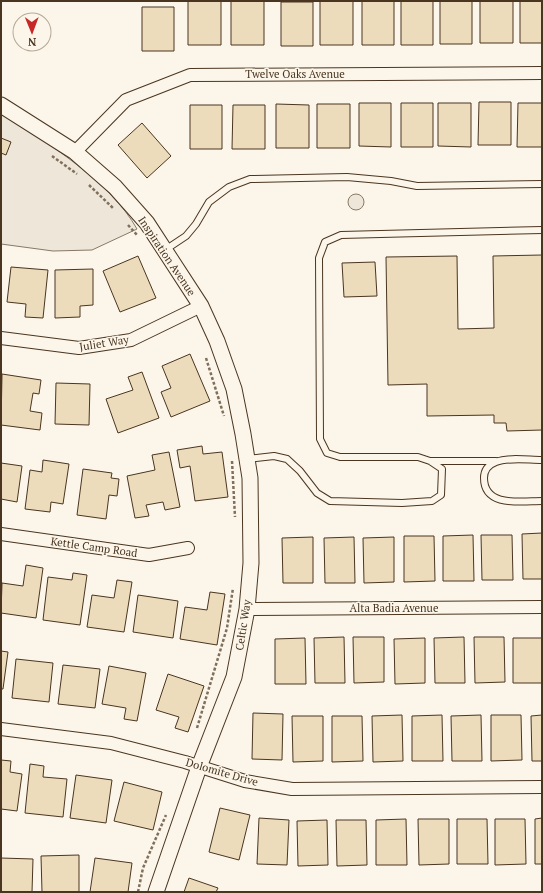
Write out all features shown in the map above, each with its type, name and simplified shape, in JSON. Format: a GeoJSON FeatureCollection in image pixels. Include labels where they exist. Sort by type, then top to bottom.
{"type":"FeatureCollection","features":[{"type":"Feature","properties":{"kind":"street","name":"Twelve Oaks Avenue"},"geometry":{"type":"LineString","coordinates":[[75,152],[126,100],[190,75],[542,73]]}},
{"type":"Feature","properties":{"kind":"street","name":"Inspiration Avenue"},"geometry":{"type":"LineString","coordinates":[[1,105],[75,152],[115,188],[147,223],[201,306],[220,348]]}},
{"type":"Feature","properties":{"kind":"street","name":"Juliet Way"},"geometry":{"type":"LineString","coordinates":[[1,338],[79,348],[131,340],[201,306]]}},
{"type":"Feature","properties":{"kind":"street","name":"Celtic Way"},"geometry":{"type":"LineString","coordinates":[[156,892],[199,767],[234,677],[246,609],[251,563],[250,478],[234,389],[220,348]]}},
{"type":"Feature","properties":{"kind":"street","name":"Kettle Camp Road"},"geometry":{"type":"LineString","coordinates":[[1,534],[149,555],[188,548]]}},
{"type":"Feature","properties":{"kind":"street","name":"Alta Badia Avenue"},"geometry":{"type":"LineString","coordinates":[[246,609],[542,607]]}},
{"type":"Feature","properties":{"kind":"street","name":"Dolomite Drive"},"geometry":{"type":"LineString","coordinates":[[1,729],[111,743],[245,781],[292,789],[542,787]]}},
{"type":"Feature","properties":{"kind":"lane"},"geometry":{"type":"LineString","coordinates":[[165,250],[186,236],[196,224],[209,202],[230,187],[250,180],[347,177],[392,181],[417,186],[542,184]]}},
{"type":"Feature","properties":{"kind":"lane"},"geometry":{"type":"LineString","coordinates":[[247,459],[274,456],[287,458],[300,471],[317,493],[330,501],[402,503],[432,501],[441,495],[442,469],[430,461],[418,457],[340,457],[327,453],[320,439],[319,258],[325,242],[341,235],[542,230]]}},
{"type":"Feature","properties":{"kind":"lane"},"geometry":{"type":"LineString","coordinates":[[430,461],[542,460]]}},
{"type":"Feature","properties":{"kind":"lane"},"geometry":{"type":"LineString","coordinates":[[496,461],[488,466],[485,472],[486,488],[491,495],[498,500],[506,501],[542,501]]}},
{"type":"Feature","properties":{"kind":"path"},"geometry":{"type":"LineString","coordinates":[[51,155],[81,178]]}},
{"type":"Feature","properties":{"kind":"path"},"geometry":{"type":"LineString","coordinates":[[86,182],[116,211]]}},
{"type":"Feature","properties":{"kind":"path"},"geometry":{"type":"LineString","coordinates":[[125,222],[138,237]]}},
{"type":"Feature","properties":{"kind":"path"},"geometry":{"type":"LineString","coordinates":[[206,355],[225,420]]}},
{"type":"Feature","properties":{"kind":"path"},"geometry":{"type":"LineString","coordinates":[[230,454],[235,521]]}},
{"type":"Feature","properties":{"kind":"path"},"geometry":{"type":"LineString","coordinates":[[196,735],[226,628],[234,584]]}},
{"type":"Feature","properties":{"kind":"path"},"geometry":{"type":"LineString","coordinates":[[138,892],[143,868],[169,810]]}},
{"type":"Feature","properties":{"kind":"shaded area"},"geometry":{"type":"Polygon","coordinates":[[[1,112],[38,136],[94,179],[126,212],[137,229],[92,250],[53,251],[1,244],[1,112]]]}},
{"type":"Feature","properties":{"kind":"shaded area"},"geometry":{"type":"Polygon","coordinates":[[[356,194],[362,196],[364,202],[362,208],[356,210],[350,208],[348,202],[350,196],[356,194]]]}},
{"type":"Feature","properties":{"kind":"building"},"geometry":{"type":"Polygon","coordinates":[[[188,1],[221,1],[221,45],[188,45],[188,1]]]}},
{"type":"Feature","properties":{"kind":"building"},"geometry":{"type":"Polygon","coordinates":[[[231,1],[264,1],[264,45],[231,45],[231,1]]]}},
{"type":"Feature","properties":{"kind":"building"},"geometry":{"type":"Polygon","coordinates":[[[320,1],[353,1],[353,45],[320,45],[320,1]]]}},
{"type":"Feature","properties":{"kind":"building"},"geometry":{"type":"Polygon","coordinates":[[[362,1],[394,1],[394,45],[362,45],[362,1]]]}},
{"type":"Feature","properties":{"kind":"building"},"geometry":{"type":"Polygon","coordinates":[[[401,1],[433,1],[433,45],[401,45],[401,1]]]}},
{"type":"Feature","properties":{"kind":"building"},"geometry":{"type":"Polygon","coordinates":[[[440,1],[472,1],[472,44],[440,44],[440,1]]]}},
{"type":"Feature","properties":{"kind":"building"},"geometry":{"type":"Polygon","coordinates":[[[480,1],[513,1],[513,43],[480,43],[480,1]]]}},
{"type":"Feature","properties":{"kind":"building"},"geometry":{"type":"Polygon","coordinates":[[[520,1],[542,1],[542,43],[520,43],[520,1]]]}},
{"type":"Feature","properties":{"kind":"building"},"geometry":{"type":"Polygon","coordinates":[[[281,2],[313,2],[313,46],[281,46],[281,2]]]}},
{"type":"Feature","properties":{"kind":"building"},"geometry":{"type":"Polygon","coordinates":[[[142,7],[174,7],[174,51],[142,51],[142,7]]]}},
{"type":"Feature","properties":{"kind":"building"},"geometry":{"type":"Polygon","coordinates":[[[479,102],[511,102],[511,145],[478,145],[479,102]]]}},
{"type":"Feature","properties":{"kind":"building"},"geometry":{"type":"Polygon","coordinates":[[[359,103],[391,103],[391,147],[359,146],[359,103]]]}},
{"type":"Feature","properties":{"kind":"building"},"geometry":{"type":"Polygon","coordinates":[[[401,103],[433,103],[433,147],[401,147],[401,103]]]}},
{"type":"Feature","properties":{"kind":"building"},"geometry":{"type":"Polygon","coordinates":[[[438,103],[471,103],[471,147],[438,146],[438,103]]]}},
{"type":"Feature","properties":{"kind":"building"},"geometry":{"type":"Polygon","coordinates":[[[518,103],[542,103],[542,147],[517,147],[518,103]]]}},
{"type":"Feature","properties":{"kind":"building"},"geometry":{"type":"Polygon","coordinates":[[[276,104],[309,105],[309,148],[276,148],[276,104]]]}},
{"type":"Feature","properties":{"kind":"building"},"geometry":{"type":"Polygon","coordinates":[[[317,104],[350,104],[350,148],[317,148],[317,104]]]}},
{"type":"Feature","properties":{"kind":"building"},"geometry":{"type":"Polygon","coordinates":[[[190,105],[222,105],[222,149],[190,149],[190,105]]]}},
{"type":"Feature","properties":{"kind":"building"},"geometry":{"type":"Polygon","coordinates":[[[233,105],[265,105],[265,149],[232,149],[233,105]]]}},
{"type":"Feature","properties":{"kind":"building"},"geometry":{"type":"Polygon","coordinates":[[[142,123],[171,156],[147,178],[118,145],[142,123]]]}},
{"type":"Feature","properties":{"kind":"building"},"geometry":{"type":"Polygon","coordinates":[[[1,138],[11,142],[6,155],[1,153],[1,138]]]}},
{"type":"Feature","properties":{"kind":"building"},"geometry":{"type":"Polygon","coordinates":[[[542,255],[542,430],[507,431],[506,423],[494,423],[494,415],[427,416],[427,384],[388,385],[386,257],[457,256],[458,329],[494,328],[493,256],[542,255]]]}},
{"type":"Feature","properties":{"kind":"building"},"geometry":{"type":"Polygon","coordinates":[[[138,256],[156,298],[120,312],[103,271],[138,256]]]}},
{"type":"Feature","properties":{"kind":"building"},"geometry":{"type":"Polygon","coordinates":[[[375,262],[377,296],[344,297],[342,263],[375,262]]]}},
{"type":"Feature","properties":{"kind":"building"},"geometry":{"type":"Polygon","coordinates":[[[11,267],[48,270],[43,318],[25,317],[26,304],[7,302],[11,267]]]}},
{"type":"Feature","properties":{"kind":"building"},"geometry":{"type":"Polygon","coordinates":[[[93,269],[93,305],[80,306],[80,317],[55,318],[55,270],[93,269]]]}},
{"type":"Feature","properties":{"kind":"building"},"geometry":{"type":"Polygon","coordinates":[[[190,354],[210,401],[171,417],[161,392],[171,388],[162,366],[190,354]]]}},
{"type":"Feature","properties":{"kind":"building"},"geometry":{"type":"Polygon","coordinates":[[[142,372],[159,418],[118,433],[106,399],[133,390],[128,377],[142,372]]]}},
{"type":"Feature","properties":{"kind":"building"},"geometry":{"type":"Polygon","coordinates":[[[2,374],[41,380],[39,394],[33,393],[30,411],[42,413],[40,430],[1,425],[2,374]]]}},
{"type":"Feature","properties":{"kind":"building"},"geometry":{"type":"Polygon","coordinates":[[[56,383],[90,384],[89,425],[55,424],[56,383]]]}},
{"type":"Feature","properties":{"kind":"building"},"geometry":{"type":"Polygon","coordinates":[[[202,446],[203,454],[222,452],[228,497],[195,501],[190,466],[180,468],[177,450],[202,446]]]}},
{"type":"Feature","properties":{"kind":"building"},"geometry":{"type":"Polygon","coordinates":[[[169,452],[180,507],[165,510],[163,502],[146,505],[149,516],[135,518],[127,476],[155,470],[152,455],[169,452]]]}},
{"type":"Feature","properties":{"kind":"building"},"geometry":{"type":"Polygon","coordinates":[[[43,460],[69,464],[63,504],[51,502],[50,512],[25,509],[30,470],[42,472],[43,460]]]}},
{"type":"Feature","properties":{"kind":"building"},"geometry":{"type":"Polygon","coordinates":[[[1,463],[22,466],[17,502],[1,499],[1,463]]]}},
{"type":"Feature","properties":{"kind":"building"},"geometry":{"type":"Polygon","coordinates":[[[83,469],[112,473],[111,478],[119,479],[117,496],[109,495],[106,519],[77,515],[83,469]]]}},
{"type":"Feature","properties":{"kind":"building"},"geometry":{"type":"Polygon","coordinates":[[[542,533],[542,579],[523,579],[522,534],[542,533]]]}},
{"type":"Feature","properties":{"kind":"building"},"geometry":{"type":"Polygon","coordinates":[[[473,535],[474,581],[443,581],[443,536],[473,535]]]}},
{"type":"Feature","properties":{"kind":"building"},"geometry":{"type":"Polygon","coordinates":[[[481,535],[512,535],[513,580],[482,580],[481,535]]]}},
{"type":"Feature","properties":{"kind":"building"},"geometry":{"type":"Polygon","coordinates":[[[404,536],[434,536],[435,581],[404,582],[404,536]]]}},
{"type":"Feature","properties":{"kind":"building"},"geometry":{"type":"Polygon","coordinates":[[[313,537],[313,583],[283,583],[282,538],[313,537]]]}},
{"type":"Feature","properties":{"kind":"building"},"geometry":{"type":"Polygon","coordinates":[[[354,537],[355,583],[325,583],[324,538],[354,537]]]}},
{"type":"Feature","properties":{"kind":"building"},"geometry":{"type":"Polygon","coordinates":[[[394,537],[394,582],[364,583],[363,538],[394,537]]]}},
{"type":"Feature","properties":{"kind":"building"},"geometry":{"type":"Polygon","coordinates":[[[26,565],[43,568],[36,618],[1,613],[2,583],[23,586],[26,565]]]}},
{"type":"Feature","properties":{"kind":"building"},"geometry":{"type":"Polygon","coordinates":[[[73,573],[87,575],[80,625],[43,620],[48,577],[72,580],[73,573]]]}},
{"type":"Feature","properties":{"kind":"building"},"geometry":{"type":"Polygon","coordinates":[[[117,580],[132,582],[124,632],[87,627],[92,595],[114,598],[117,580]]]}},
{"type":"Feature","properties":{"kind":"building"},"geometry":{"type":"Polygon","coordinates":[[[210,592],[225,594],[217,645],[180,639],[185,607],[207,610],[210,592]]]}},
{"type":"Feature","properties":{"kind":"building"},"geometry":{"type":"Polygon","coordinates":[[[138,595],[178,601],[173,638],[133,632],[138,595]]]}},
{"type":"Feature","properties":{"kind":"building"},"geometry":{"type":"Polygon","coordinates":[[[344,637],[345,683],[315,683],[314,638],[344,637]]]}},
{"type":"Feature","properties":{"kind":"building"},"geometry":{"type":"Polygon","coordinates":[[[353,637],[384,637],[384,682],[354,683],[353,637]]]}},
{"type":"Feature","properties":{"kind":"building"},"geometry":{"type":"Polygon","coordinates":[[[464,637],[465,683],[435,683],[434,638],[464,637]]]}},
{"type":"Feature","properties":{"kind":"building"},"geometry":{"type":"Polygon","coordinates":[[[474,637],[504,637],[505,682],[475,683],[474,637]]]}},
{"type":"Feature","properties":{"kind":"building"},"geometry":{"type":"Polygon","coordinates":[[[305,638],[306,684],[275,684],[275,639],[305,638]]]}},
{"type":"Feature","properties":{"kind":"building"},"geometry":{"type":"Polygon","coordinates":[[[425,638],[425,683],[395,684],[394,639],[425,638]]]}},
{"type":"Feature","properties":{"kind":"building"},"geometry":{"type":"Polygon","coordinates":[[[513,638],[542,638],[542,683],[513,683],[513,638]]]}},
{"type":"Feature","properties":{"kind":"building"},"geometry":{"type":"Polygon","coordinates":[[[1,651],[8,652],[3,689],[1,689],[1,651]]]}},
{"type":"Feature","properties":{"kind":"building"},"geometry":{"type":"Polygon","coordinates":[[[16,659],[53,663],[49,702],[12,698],[16,659]]]}},
{"type":"Feature","properties":{"kind":"building"},"geometry":{"type":"Polygon","coordinates":[[[63,665],[100,669],[95,708],[58,704],[63,665]]]}},
{"type":"Feature","properties":{"kind":"building"},"geometry":{"type":"Polygon","coordinates":[[[109,666],[146,673],[137,721],[124,719],[126,708],[102,704],[109,666]]]}},
{"type":"Feature","properties":{"kind":"building"},"geometry":{"type":"Polygon","coordinates":[[[168,674],[204,686],[188,732],[175,728],[179,717],[156,710],[168,674]]]}},
{"type":"Feature","properties":{"kind":"building"},"geometry":{"type":"Polygon","coordinates":[[[253,713],[283,714],[282,760],[252,759],[253,713]]]}},
{"type":"Feature","properties":{"kind":"building"},"geometry":{"type":"Polygon","coordinates":[[[402,715],[403,761],[373,762],[372,716],[402,715]]]}},
{"type":"Feature","properties":{"kind":"building"},"geometry":{"type":"Polygon","coordinates":[[[442,715],[443,761],[412,761],[412,716],[442,715]]]}},
{"type":"Feature","properties":{"kind":"building"},"geometry":{"type":"Polygon","coordinates":[[[481,715],[482,761],[452,761],[451,716],[481,715]]]}},
{"type":"Feature","properties":{"kind":"building"},"geometry":{"type":"Polygon","coordinates":[[[491,715],[521,715],[522,760],[491,761],[491,715]]]}},
{"type":"Feature","properties":{"kind":"building"},"geometry":{"type":"Polygon","coordinates":[[[542,715],[542,761],[532,761],[531,716],[542,715]]]}},
{"type":"Feature","properties":{"kind":"building"},"geometry":{"type":"Polygon","coordinates":[[[292,716],[323,716],[323,761],[293,762],[292,716]]]}},
{"type":"Feature","properties":{"kind":"building"},"geometry":{"type":"Polygon","coordinates":[[[332,716],[362,716],[363,761],[332,762],[332,716]]]}},
{"type":"Feature","properties":{"kind":"building"},"geometry":{"type":"Polygon","coordinates":[[[1,760],[11,761],[10,772],[22,774],[17,811],[1,809],[1,760]]]}},
{"type":"Feature","properties":{"kind":"building"},"geometry":{"type":"Polygon","coordinates":[[[30,764],[44,766],[43,777],[67,779],[63,817],[25,813],[30,764]]]}},
{"type":"Feature","properties":{"kind":"building"},"geometry":{"type":"Polygon","coordinates":[[[76,775],[112,780],[106,823],[70,818],[76,775]]]}},
{"type":"Feature","properties":{"kind":"building"},"geometry":{"type":"Polygon","coordinates":[[[124,782],[162,792],[153,830],[114,821],[124,782]]]}},
{"type":"Feature","properties":{"kind":"building"},"geometry":{"type":"Polygon","coordinates":[[[220,808],[250,815],[239,860],[209,852],[220,808]]]}},
{"type":"Feature","properties":{"kind":"building"},"geometry":{"type":"Polygon","coordinates":[[[259,818],[289,820],[287,865],[257,864],[259,818]]]}},
{"type":"Feature","properties":{"kind":"building"},"geometry":{"type":"Polygon","coordinates":[[[542,818],[542,864],[535,864],[535,819],[542,818]]]}},
{"type":"Feature","properties":{"kind":"building"},"geometry":{"type":"Polygon","coordinates":[[[406,819],[407,865],[376,865],[376,820],[406,819]]]}},
{"type":"Feature","properties":{"kind":"building"},"geometry":{"type":"Polygon","coordinates":[[[418,819],[449,819],[449,864],[419,865],[418,819]]]}},
{"type":"Feature","properties":{"kind":"building"},"geometry":{"type":"Polygon","coordinates":[[[457,819],[487,819],[488,864],[457,864],[457,819]]]}},
{"type":"Feature","properties":{"kind":"building"},"geometry":{"type":"Polygon","coordinates":[[[495,819],[525,819],[526,864],[495,865],[495,819]]]}},
{"type":"Feature","properties":{"kind":"building"},"geometry":{"type":"Polygon","coordinates":[[[327,820],[328,865],[298,866],[297,821],[327,820]]]}},
{"type":"Feature","properties":{"kind":"building"},"geometry":{"type":"Polygon","coordinates":[[[336,820],[366,820],[367,865],[337,866],[336,820]]]}},
{"type":"Feature","properties":{"kind":"building"},"geometry":{"type":"Polygon","coordinates":[[[79,855],[79,892],[42,892],[41,856],[79,855]]]}},
{"type":"Feature","properties":{"kind":"building"},"geometry":{"type":"Polygon","coordinates":[[[1,858],[33,859],[32,892],[1,892],[1,858]]]}},
{"type":"Feature","properties":{"kind":"building"},"geometry":{"type":"Polygon","coordinates":[[[95,858],[132,863],[128,892],[90,892],[95,858]]]}},
{"type":"Feature","properties":{"kind":"building"},"geometry":{"type":"Polygon","coordinates":[[[189,878],[218,888],[216,892],[184,892],[189,878]]]}}]}
